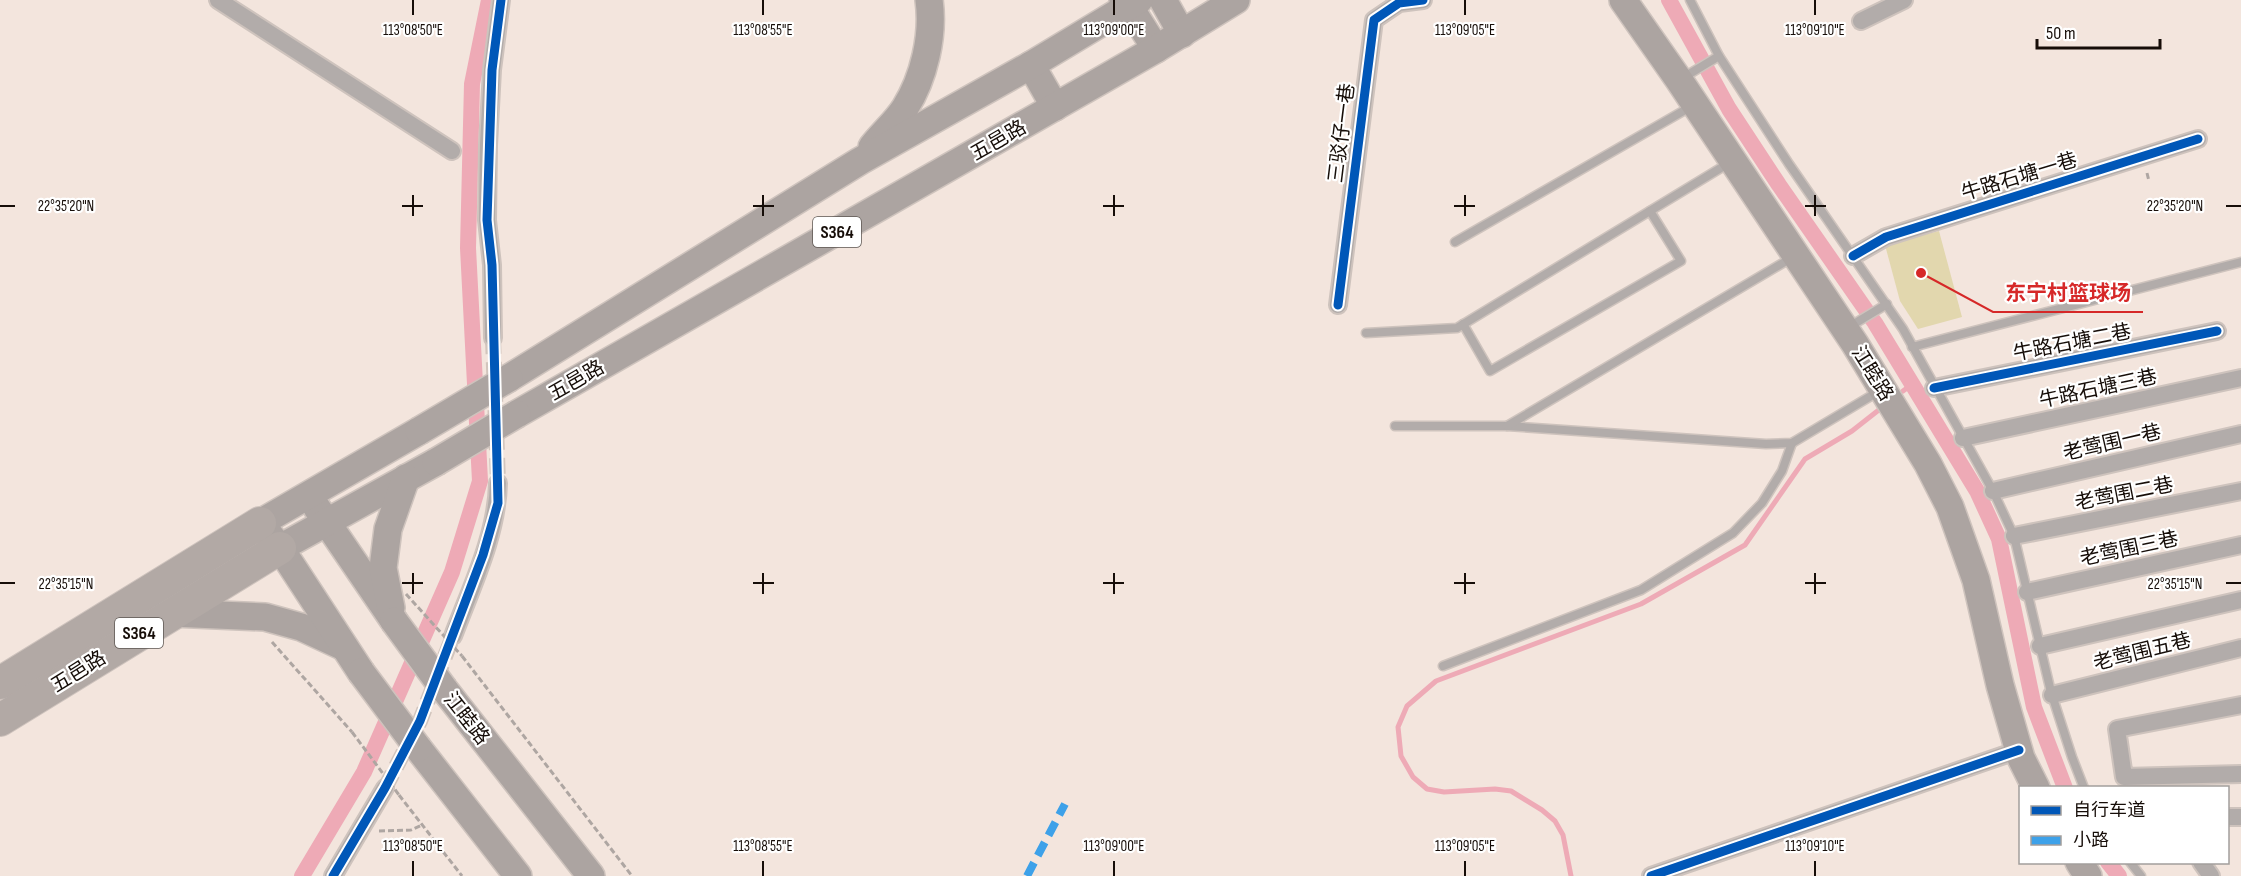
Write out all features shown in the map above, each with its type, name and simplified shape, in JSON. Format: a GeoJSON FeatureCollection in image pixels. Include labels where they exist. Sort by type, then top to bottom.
{"type":"FeatureCollection","features":[{"type":"Feature","properties":{"kind":"highway","name":"五邑路"},"geometry":{"type":"LineString","coordinates":[[0,720],[261,523]]}},
{"type":"Feature","properties":{"kind":"highway","name":"五邑路"},"geometry":{"type":"LineString","coordinates":[[0,683],[132,620],[172,613],[280,548]]}},
{"type":"Feature","properties":{"kind":"main road"},"geometry":{"type":"LineString","coordinates":[[860,161],[905,108],[924,64],[931,11],[929,0]]}},
{"type":"Feature","properties":{"kind":"main road"},"geometry":{"type":"LineString","coordinates":[[1162,0],[1182,34]]}},
{"type":"Feature","properties":{"kind":"main road","name":"五邑路"},"geometry":{"type":"LineString","coordinates":[[280,548],[436,462],[1182,34],[1236,0]]}},
{"type":"Feature","properties":{"kind":"main road"},"geometry":{"type":"LineString","coordinates":[[1130,2],[1156,49]]}},
{"type":"Feature","properties":{"kind":"main road","name":"五邑路"},"geometry":{"type":"LineString","coordinates":[[261,523],[509,378],[860,161],[1030,65],[1130,2]]}},
{"type":"Feature","properties":{"kind":"main road","name":"江睦路"},"geometry":{"type":"LineString","coordinates":[[1624,2],[1846,329],[1884,388],[1928,464],[1950,507],[1976,580],[2000,685],[2019,750],[2035,786]]}},
{"type":"Feature","properties":{"kind":"main road"},"geometry":{"type":"LineString","coordinates":[[1030,65],[1055,107]]}},
{"type":"Feature","properties":{"kind":"main road"},"geometry":{"type":"LineString","coordinates":[[394,621],[383,568],[388,529],[406,478]]}},
{"type":"Feature","properties":{"kind":"main road","name":"江睦路"},"geometry":{"type":"LineString","coordinates":[[309,495],[394,621],[444,689],[591,876]]}},
{"type":"Feature","properties":{"kind":"main road"},"geometry":{"type":"LineString","coordinates":[[261,523],[280,548],[361,672],[518,876]]}},
{"type":"Feature","properties":{"kind":"main road"},"geometry":{"type":"LineString","coordinates":[[172,613],[265,617],[301,627],[344,648]]}},
{"type":"Feature","properties":{"kind":"street"},"geometry":{"type":"LineString","coordinates":[[218,0],[452,151]]}},
{"type":"Feature","properties":{"kind":"street"},"geometry":{"type":"LineString","coordinates":[[493,338],[492,265],[487,220],[488,156],[492,70],[501,0]]}},
{"type":"Feature","properties":{"kind":"street","name":"三驳仔一巷"},"geometry":{"type":"LineString","coordinates":[[1338,305],[1374,20],[1399,3],[1423,0]]}},
{"type":"Feature","properties":{"kind":"street"},"geometry":{"type":"LineString","coordinates":[[1861,21],[1904,0]]}},
{"type":"Feature","properties":{"kind":"street","name":"牛路石塘一巷"},"geometry":{"type":"LineString","coordinates":[[1853,256],[1886,237],[2199,139]]}},
{"type":"Feature","properties":{"kind":"street","name":"牛路石塘二巷"},"geometry":{"type":"LineString","coordinates":[[1934,388],[2217,331]]}},
{"type":"Feature","properties":{"kind":"street","name":"牛路石塘三巷"},"geometry":{"type":"LineString","coordinates":[[1964,438],[2241,378]]}},
{"type":"Feature","properties":{"kind":"street","name":"老莺围一巷"},"geometry":{"type":"LineString","coordinates":[[1993,491],[2241,434]]}},
{"type":"Feature","properties":{"kind":"street"},"geometry":{"type":"LineString","coordinates":[[453,636],[483,555],[498,503],[498,483]]}},
{"type":"Feature","properties":{"kind":"street","name":"老莺围二巷"},"geometry":{"type":"LineString","coordinates":[[2014,536],[2241,491]]}},
{"type":"Feature","properties":{"kind":"street","name":"老莺围三巷"},"geometry":{"type":"LineString","coordinates":[[2027,592],[2241,545]]}},
{"type":"Feature","properties":{"kind":"street"},"geometry":{"type":"LineString","coordinates":[[2040,646],[2241,600]]}},
{"type":"Feature","properties":{"kind":"street","name":"老莺围五巷"},"geometry":{"type":"LineString","coordinates":[[2052,695],[2241,648]]}},
{"type":"Feature","properties":{"kind":"street"},"geometry":{"type":"LineString","coordinates":[[2241,705],[2117,729],[2124,777],[2241,774]]}},
{"type":"Feature","properties":{"kind":"street"},"geometry":{"type":"LineString","coordinates":[[1651,876],[2019,750]]}},
{"type":"Feature","properties":{"kind":"street"},"geometry":{"type":"LineString","coordinates":[[333,876],[362,828],[392,792]]}},
{"type":"Feature","properties":{"kind":"lane"},"geometry":{"type":"LineString","coordinates":[[1690,0],[1719,56],[1912,346],[1993,491],[2014,536],[2052,695],[2083,786]]}},
{"type":"Feature","properties":{"kind":"lane"},"geometry":{"type":"LineString","coordinates":[[1679,80],[1719,56]]}},
{"type":"Feature","properties":{"kind":"lane"},"geometry":{"type":"LineString","coordinates":[[1455,242],[1695,105]]}},
{"type":"Feature","properties":{"kind":"lane"},"geometry":{"type":"LineString","coordinates":[[1366,333],[1457,328],[1732,161]]}},
{"type":"Feature","properties":{"kind":"lane"},"geometry":{"type":"LineString","coordinates":[[1463,324],[1490,371],[1681,261],[1650,211]]}},
{"type":"Feature","properties":{"kind":"lane"},"geometry":{"type":"LineString","coordinates":[[1507,426],[1796,256]]}},
{"type":"Feature","properties":{"kind":"lane"},"geometry":{"type":"LineString","coordinates":[[1912,346],[2241,262]]}},
{"type":"Feature","properties":{"kind":"lane"},"geometry":{"type":"LineString","coordinates":[[1846,329],[1886,304]]}},
{"type":"Feature","properties":{"kind":"lane"},"geometry":{"type":"LineString","coordinates":[[1395,426],[1507,426],[1766,444],[1792,443],[1884,388]]}},
{"type":"Feature","properties":{"kind":"lane"},"geometry":{"type":"LineString","coordinates":[[1443,666],[1641,590],[1733,533],[1762,503],[1782,471],[1792,443]]}},
{"type":"Feature","properties":{"kind":"lane"},"geometry":{"type":"LineString","coordinates":[[2132,864],[2141,876]]}},
{"type":"Feature","properties":{"kind":"path"},"geometry":{"type":"LineString","coordinates":[[406,594],[462,656],[632,876]]}},
{"type":"Feature","properties":{"kind":"path"},"geometry":{"type":"LineString","coordinates":[[249,616],[352,732],[392,792],[422,825],[462,876]]}},
{"type":"Feature","properties":{"kind":"path"},"geometry":{"type":"LineString","coordinates":[[362,828],[392,832],[411,830],[422,825]]}},
{"type":"Feature","properties":{"kind":"shaded area"},"geometry":{"type":"Polygon","coordinates":[[[1939,231],[1962,317],[1918,329],[1900,301],[1885,245],[1939,231]]]}},
{"type":"Feature","properties":{"kind":"waterway"},"geometry":{"type":"LineString","coordinates":[[302,876],[364,772],[452,572],[480,481],[468,248],[472,84],[489,0]]}},
{"type":"Feature","properties":{"kind":"waterway"},"geometry":{"type":"LineString","coordinates":[[1669,0],[1729,109],[1875,323],[1977,491],[1999,539],[2034,707],[2064,786]]}},
{"type":"Feature","properties":{"kind":"waterway"},"geometry":{"type":"LineString","coordinates":[[1903,391],[1911,385]]}},
{"type":"Feature","properties":{"kind":"waterway"},"geometry":{"type":"LineString","coordinates":[[1571,876],[1563,835],[1555,821],[1542,810],[1511,791],[1495,789],[1444,792],[1427,789],[1413,777],[1401,756],[1398,727],[1407,706],[1436,681],[1641,604],[1745,545],[1805,459],[1852,431],[1880,409]]}},
{"type":"Feature","properties":{"kind":"waterway"},"geometry":{"type":"LineString","coordinates":[[2110,864],[2119,876]]}},
{"type":"Feature","properties":{"kind":"tunnel"},"geometry":{"type":"LineString","coordinates":[[493,338],[498,483]]}},
{"type":"Feature","properties":{"kind":"tunnel"},"geometry":{"type":"LineString","coordinates":[[385,788],[420,721],[453,636]]}},
{"type":"Feature","properties":{"kind":"marked path"},"geometry":{"type":"LineString","coordinates":[[1027,876],[1065,804]]}},
{"type":"Feature","properties":{"kind":"cycle path"},"geometry":{"type":"LineString","coordinates":[[333,876],[385,788],[420,721],[483,555],[498,503],[492,265],[487,220],[492,70],[501,0]]}},
{"type":"Feature","properties":{"kind":"cycle path"},"geometry":{"type":"LineString","coordinates":[[1338,305],[1374,20],[1399,3],[1423,0]]}},
{"type":"Feature","properties":{"kind":"cycle path"},"geometry":{"type":"LineString","coordinates":[[1853,256],[1886,237],[2198,139]]}},
{"type":"Feature","properties":{"kind":"cycle path"},"geometry":{"type":"LineString","coordinates":[[1934,388],[2217,331]]}},
{"type":"Feature","properties":{"kind":"cycle path"},"geometry":{"type":"LineString","coordinates":[[1651,876],[2019,750]]}},
{"type":"Feature","properties":{"kind":"place","name":"东宁村篮球场"},"geometry":{"type":"Point","coordinates":[1921,273]}}]}
